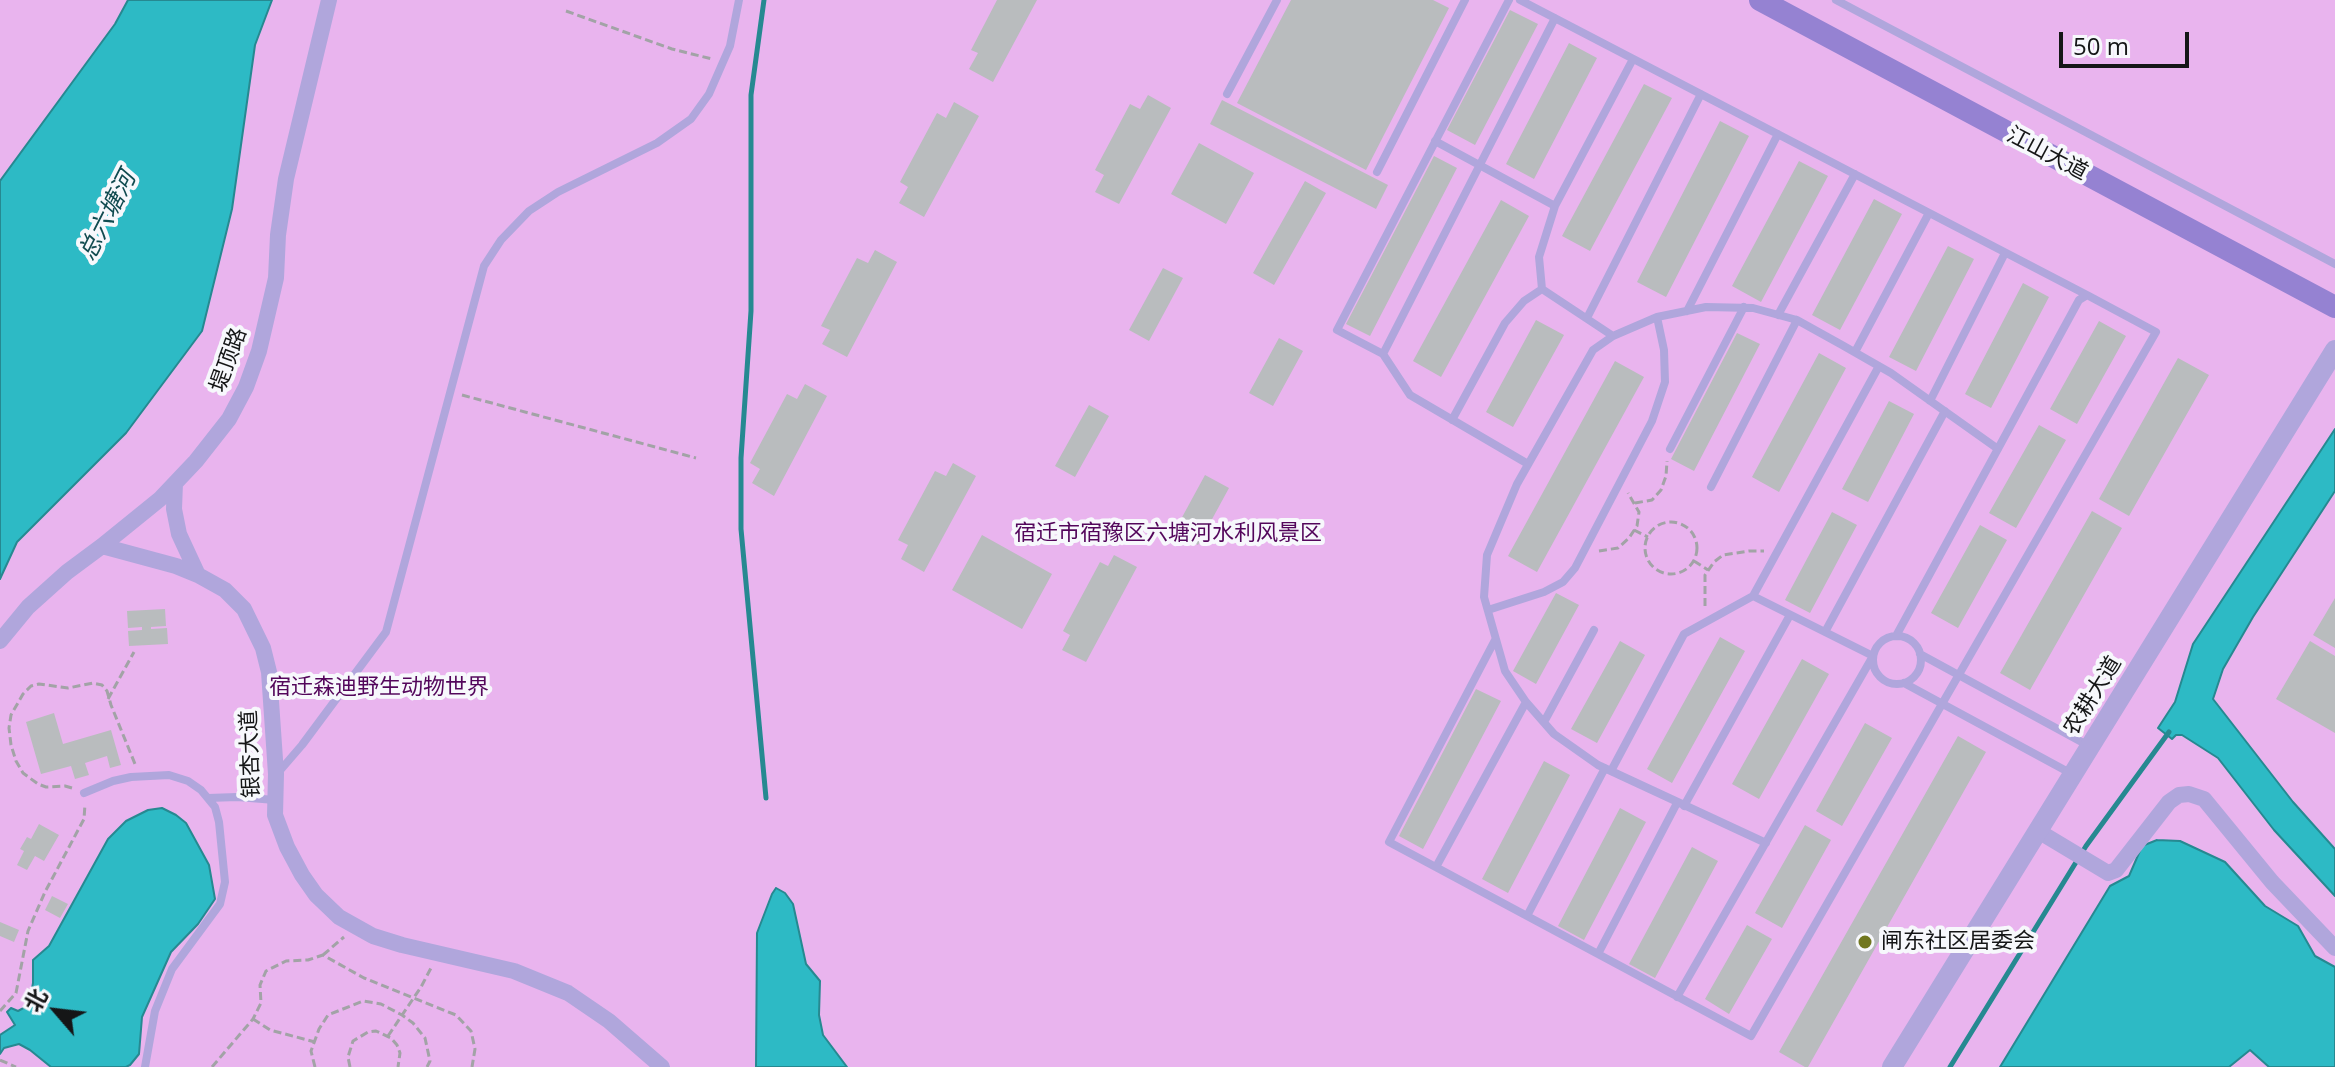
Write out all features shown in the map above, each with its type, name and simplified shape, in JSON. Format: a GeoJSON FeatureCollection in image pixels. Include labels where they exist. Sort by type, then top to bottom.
{"type":"FeatureCollection","features":[{"type":"Feature","properties":{"kind":"main road","name":"江山大道"},"geometry":{"type":"LineString","coordinates":[[1760,0],[2335,307]]}},
{"type":"Feature","properties":{"kind":"street","name":"堤顶路"},"geometry":{"type":"LineString","coordinates":[[0,641],[28,607],[67,572],[160,499],[196,461],[229,419],[246,387],[259,351],[276,278],[286,179],[329,0]]}},
{"type":"Feature","properties":{"kind":"street","name":"农耕大道"},"geometry":{"type":"LineString","coordinates":[[1892,1067],[2335,350]]}},
{"type":"Feature","properties":{"kind":"street"},"geometry":{"type":"LineString","coordinates":[[175,483],[174,509],[179,534],[198,575]]}},
{"type":"Feature","properties":{"kind":"street","name":"银杏大道"},"geometry":{"type":"LineString","coordinates":[[102,546],[198,575],[225,590],[244,609],[263,648],[269,672],[276,774],[275,815],[302,875],[331,910],[373,936],[514,971],[568,993],[609,1021],[662,1067]]}},
{"type":"Feature","properties":{"kind":"street"},"geometry":{"type":"LineString","coordinates":[[2038,831],[2108,873],[2116,870],[2169,802],[2179,795],[2189,794],[2204,799],[2272,882],[2335,948]]}},
{"type":"Feature","properties":{"kind":"lane"},"geometry":{"type":"LineString","coordinates":[[276,774],[302,745],[386,632],[484,266],[501,240],[529,211],[558,192],[657,143],[691,119],[709,94],[724,61],[739,0]]}},
{"type":"Feature","properties":{"kind":"lane"},"geometry":{"type":"LineString","coordinates":[[1227,94],[1277,0]]}},
{"type":"Feature","properties":{"kind":"lane"},"geometry":{"type":"LineString","coordinates":[[1377,172],[1465,0]]}},
{"type":"Feature","properties":{"kind":"lane"},"geometry":{"type":"LineString","coordinates":[[1509,0],[1337,330],[1383,354],[1410,395],[1528,464]]}},
{"type":"Feature","properties":{"kind":"lane"},"geometry":{"type":"LineString","coordinates":[[1495,640],[1389,842],[1751,1036],[2156,332],[1520,0]]}},
{"type":"Feature","properties":{"kind":"lane"},"geometry":{"type":"LineString","coordinates":[[1836,0],[2335,264]]}},
{"type":"Feature","properties":{"kind":"lane"},"geometry":{"type":"LineString","coordinates":[[1383,354],[1555,18]]}},
{"type":"Feature","properties":{"kind":"lane"},"geometry":{"type":"LineString","coordinates":[[1542,289],[1539,257],[1555,206],[1633,59]]}},
{"type":"Feature","properties":{"kind":"lane"},"geometry":{"type":"LineString","coordinates":[[1587,318],[1701,94]]}},
{"type":"Feature","properties":{"kind":"lane"},"geometry":{"type":"LineString","coordinates":[[1687,311],[1778,134]]}},
{"type":"Feature","properties":{"kind":"lane"},"geometry":{"type":"LineString","coordinates":[[1435,141],[1555,206]]}},
{"type":"Feature","properties":{"kind":"lane"},"geometry":{"type":"LineString","coordinates":[[1778,315],[1855,174]]}},
{"type":"Feature","properties":{"kind":"lane"},"geometry":{"type":"LineString","coordinates":[[1855,352],[1929,213]]}},
{"type":"Feature","properties":{"kind":"lane"},"geometry":{"type":"LineString","coordinates":[[1930,401],[2005,253]]}},
{"type":"Feature","properties":{"kind":"lane"},"geometry":{"type":"LineString","coordinates":[[1542,289],[1613,336]]}},
{"type":"Feature","properties":{"kind":"lane"},"geometry":{"type":"LineString","coordinates":[[1452,420],[1505,323],[1524,301],[1542,289]]}},
{"type":"Feature","properties":{"kind":"lane"},"geometry":{"type":"LineString","coordinates":[[1677,997],[1881,642],[1896,636],[2079,300],[2087,295]]}},
{"type":"Feature","properties":{"kind":"lane"},"geometry":{"type":"LineString","coordinates":[[1766,843],[1608,770],[1554,734],[1526,702],[1505,671],[1484,597],[1487,555],[1517,484],[1593,350],[1613,336],[1657,317],[1706,307],[1744,307],[1778,315],[1797,320],[1879,366],[1998,449]]}},
{"type":"Feature","properties":{"kind":"lane"},"geometry":{"type":"LineString","coordinates":[[1670,449],[1744,307]]}},
{"type":"Feature","properties":{"kind":"lane"},"geometry":{"type":"LineString","coordinates":[[1488,610],[1522,600],[1563,582],[1575,568],[1652,421],[1665,382],[1664,350],[1657,317]]}},
{"type":"Feature","properties":{"kind":"lane"},"geometry":{"type":"LineString","coordinates":[[1711,487],[1797,320]]}},
{"type":"Feature","properties":{"kind":"lane"},"geometry":{"type":"LineString","coordinates":[[1527,916],[1684,634],[1753,596],[1879,366]]}},
{"type":"Feature","properties":{"kind":"lane"},"geometry":{"type":"LineString","coordinates":[[1825,632],[1945,411]]}},
{"type":"Feature","properties":{"kind":"lane"},"geometry":{"type":"LineString","coordinates":[[1753,596],[1873,656]]}},
{"type":"Feature","properties":{"kind":"lane"},"geometry":{"type":"LineString","coordinates":[[1598,954],[1790,615]]}},
{"type":"Feature","properties":{"kind":"lane"},"geometry":{"type":"LineString","coordinates":[[1544,722],[1594,630]]}},
{"type":"Feature","properties":{"kind":"lane"},"geometry":{"type":"LineString","coordinates":[[1896,636],[1911,641],[1920,654],[2090,747]]}},
{"type":"Feature","properties":{"kind":"lane"},"geometry":{"type":"LineString","coordinates":[[1873,656],[1873,665],[1881,678],[1896,685],[1916,675],[1921,662],[1920,654]]}},
{"type":"Feature","properties":{"kind":"lane"},"geometry":{"type":"LineString","coordinates":[[1904,683],[2073,774]]}},
{"type":"Feature","properties":{"kind":"lane"},"geometry":{"type":"LineString","coordinates":[[1436,867],[1526,702]]}},
{"type":"Feature","properties":{"kind":"lane"},"geometry":{"type":"LineString","coordinates":[[84,793],[113,781],[169,775],[188,781],[208,798],[215,807],[219,822],[225,882],[220,904],[172,969],[155,1011],[145,1067]]}},
{"type":"Feature","properties":{"kind":"lane"},"geometry":{"type":"LineString","coordinates":[[208,798],[275,800]]}},
{"type":"Feature","properties":{"kind":"path"},"geometry":{"type":"LineString","coordinates":[[566,11],[672,49],[724,61]]}},
{"type":"Feature","properties":{"kind":"path"},"geometry":{"type":"LineString","coordinates":[[451,392],[696,458]]}},
{"type":"Feature","properties":{"kind":"path"},"geometry":{"type":"LineString","coordinates":[[1635,503],[1652,500],[1661,490],[1670,449]]}},
{"type":"Feature","properties":{"kind":"path"},"geometry":{"type":"LineString","coordinates":[[1583,552],[1618,548],[1634,530],[1639,512],[1621,481]]}},
{"type":"Feature","properties":{"kind":"path"},"geometry":{"type":"LineString","coordinates":[[1665,522],[1681,523],[1697,541],[1693,561],[1685,570],[1676,573],[1659,571],[1647,558],[1645,549],[1648,537],[1656,526],[1665,522]]}},
{"type":"Feature","properties":{"kind":"path"},"geometry":{"type":"LineString","coordinates":[[1634,530],[1648,537]]}},
{"type":"Feature","properties":{"kind":"path"},"geometry":{"type":"LineString","coordinates":[[1706,622],[1704,594],[1708,570],[1723,555],[1749,551],[1777,552]]}},
{"type":"Feature","properties":{"kind":"path"},"geometry":{"type":"LineString","coordinates":[[1693,561],[1708,570]]}},
{"type":"Feature","properties":{"kind":"path"},"geometry":{"type":"LineString","coordinates":[[108,699],[134,652]]}},
{"type":"Feature","properties":{"kind":"path"},"geometry":{"type":"LineString","coordinates":[[0,1011],[16,993],[28,931],[84,819],[84,793],[65,786],[46,787],[23,773],[11,745],[9,728],[11,715],[23,694],[31,686],[39,684],[68,688],[93,683],[102,685],[140,776]]}},
{"type":"Feature","properties":{"kind":"path"},"geometry":{"type":"LineString","coordinates":[[212,1067],[253,1019],[261,1003],[260,985],[266,971],[286,961],[308,960],[323,955],[356,926]]}},
{"type":"Feature","properties":{"kind":"path"},"geometry":{"type":"LineString","coordinates":[[388,1036],[414,998],[438,953]]}},
{"type":"Feature","properties":{"kind":"path"},"geometry":{"type":"LineString","coordinates":[[323,955],[364,978],[456,1015],[471,1031],[475,1049],[472,1067]]}},
{"type":"Feature","properties":{"kind":"path"},"geometry":{"type":"LineString","coordinates":[[315,1067],[311,1051],[328,1015],[363,1001],[381,1004],[413,1023],[425,1038],[430,1061],[427,1067]]}},
{"type":"Feature","properties":{"kind":"path"},"geometry":{"type":"LineString","coordinates":[[253,1019],[270,1030],[315,1042]]}},
{"type":"Feature","properties":{"kind":"path"},"geometry":{"type":"LineString","coordinates":[[350,1067],[349,1049],[360,1035],[376,1031],[388,1036],[397,1045],[400,1053],[398,1067]]}},
{"type":"Feature","properties":{"kind":"path"},"geometry":{"type":"LineString","coordinates":[[0,1060],[16,1067]]}},
{"type":"Feature","properties":{"kind":"green space","name":"宿迁市宿豫区六塘河水利风景区"},"geometry":{"type":"Polygon","coordinates":[[[0,0],[2335,0],[2335,1067],[0,1067],[0,0]]]}},
{"type":"Feature","properties":{"kind":"water","name":"总六塘河"},"geometry":{"type":"Polygon","coordinates":[[[128,0],[272,0],[255,45],[232,209],[202,331],[126,433],[17,542],[0,579],[0,181],[115,24],[128,0]]]}},
{"type":"Feature","properties":{"kind":"water"},"geometry":{"type":"Polygon","coordinates":[[[2335,429],[2335,491],[2253,617],[2223,669],[2213,699],[2293,802],[2335,849],[2335,896],[2274,830],[2218,758],[2182,735],[2172,739],[2158,728],[2175,702],[2193,644],[2335,429]]]}},
{"type":"Feature","properties":{"kind":"water"},"geometry":{"type":"Polygon","coordinates":[[[162,808],[186,823],[209,865],[215,899],[198,924],[171,952],[142,1017],[139,1054],[126,1067],[51,1067],[19,1044],[4,1048],[0,1054],[0,1035],[15,1025],[7,1012],[11,1008],[18,1011],[29,1005],[33,960],[49,946],[108,839],[126,821],[148,810],[162,808]]]}},
{"type":"Feature","properties":{"kind":"water"},"geometry":{"type":"Polygon","coordinates":[[[2157,840],[2180,841],[2225,862],[2265,906],[2298,926],[2315,956],[2335,967],[2335,1067],[2269,1067],[2250,1050],[2229,1067],[2000,1067],[2110,886],[2129,876],[2142,846],[2157,840]]]}},
{"type":"Feature","properties":{"kind":"water"},"geometry":{"type":"Polygon","coordinates":[[[776,888],[785,893],[793,904],[806,964],[820,981],[819,1015],[823,1035],[847,1067],[756,1067],[757,933],[776,888]]]}},
{"type":"Feature","properties":{"kind":"building"},"geometry":{"type":"Polygon","coordinates":[[[997,0],[1037,0],[993,82],[969,69],[978,53],[971,50],[997,0]]]}},
{"type":"Feature","properties":{"kind":"building"},"geometry":{"type":"Polygon","coordinates":[[[1291,0],[1433,0],[1449,8],[1366,170],[1237,103],[1291,0]]]}},
{"type":"Feature","properties":{"kind":"building"},"geometry":{"type":"Polygon","coordinates":[[[1510,10],[1538,24],[1475,145],[1447,130],[1510,10]]]}},
{"type":"Feature","properties":{"kind":"building"},"geometry":{"type":"Polygon","coordinates":[[[1569,43],[1597,58],[1534,179],[1506,164],[1569,43]]]}},
{"type":"Feature","properties":{"kind":"building"},"geometry":{"type":"Polygon","coordinates":[[[1644,84],[1672,98],[1590,251],[1562,236],[1644,84]]]}},
{"type":"Feature","properties":{"kind":"building"},"geometry":{"type":"Polygon","coordinates":[[[1148,95],[1171,108],[1119,204],[1095,192],[1104,175],[1095,170],[1130,104],[1140,109],[1148,95]]]}},
{"type":"Feature","properties":{"kind":"building"},"geometry":{"type":"Polygon","coordinates":[[[1222,100],[1388,185],[1376,209],[1210,124],[1222,100]]]}},
{"type":"Feature","properties":{"kind":"building"},"geometry":{"type":"Polygon","coordinates":[[[954,102],[979,116],[924,217],[899,203],[908,187],[900,182],[937,113],[946,118],[954,102]]]}},
{"type":"Feature","properties":{"kind":"building"},"geometry":{"type":"Polygon","coordinates":[[[1720,121],[1749,136],[1666,297],[1637,282],[1720,121]]]}},
{"type":"Feature","properties":{"kind":"building"},"geometry":{"type":"Polygon","coordinates":[[[1199,143],[1254,173],[1226,224],[1171,194],[1199,143]]]}},
{"type":"Feature","properties":{"kind":"building"},"geometry":{"type":"Polygon","coordinates":[[[1434,156],[1457,168],[1370,336],[1346,324],[1434,156]]]}},
{"type":"Feature","properties":{"kind":"building"},"geometry":{"type":"Polygon","coordinates":[[[1799,161],[1828,176],[1761,302],[1732,286],[1799,161]]]}},
{"type":"Feature","properties":{"kind":"building"},"geometry":{"type":"Polygon","coordinates":[[[1305,181],[1326,193],[1274,285],[1253,273],[1305,181]]]}},
{"type":"Feature","properties":{"kind":"building"},"geometry":{"type":"Polygon","coordinates":[[[1874,199],[1902,214],[1840,330],[1812,315],[1874,199]]]}},
{"type":"Feature","properties":{"kind":"building"},"geometry":{"type":"Polygon","coordinates":[[[1501,200],[1529,216],[1441,377],[1413,361],[1501,200]]]}},
{"type":"Feature","properties":{"kind":"building"},"geometry":{"type":"Polygon","coordinates":[[[1948,246],[1974,259],[1916,371],[1889,357],[1948,246]]]}},
{"type":"Feature","properties":{"kind":"building"},"geometry":{"type":"Polygon","coordinates":[[[875,250],[897,262],[847,357],[822,344],[830,330],[821,326],[857,258],[868,263],[875,250]]]}},
{"type":"Feature","properties":{"kind":"building"},"geometry":{"type":"Polygon","coordinates":[[[1163,268],[1183,278],[1149,341],[1129,330],[1163,268]]]}},
{"type":"Feature","properties":{"kind":"building"},"geometry":{"type":"Polygon","coordinates":[[[2023,283],[2049,297],[1991,408],[1965,394],[2023,283]]]}},
{"type":"Feature","properties":{"kind":"building"},"geometry":{"type":"Polygon","coordinates":[[[1536,320],[1564,335],[1513,427],[1486,412],[1536,320]]]}},
{"type":"Feature","properties":{"kind":"building"},"geometry":{"type":"Polygon","coordinates":[[[2099,321],[2126,336],[2077,424],[2050,409],[2099,321]]]}},
{"type":"Feature","properties":{"kind":"building"},"geometry":{"type":"Polygon","coordinates":[[[1737,333],[1760,344],[1694,471],[1671,459],[1737,333]]]}},
{"type":"Feature","properties":{"kind":"building"},"geometry":{"type":"Polygon","coordinates":[[[1279,338],[1303,351],[1273,406],[1249,393],[1279,338]]]}},
{"type":"Feature","properties":{"kind":"building"},"geometry":{"type":"Polygon","coordinates":[[[1819,353],[1846,368],[1779,492],[1752,477],[1819,353]]]}},
{"type":"Feature","properties":{"kind":"building"},"geometry":{"type":"Polygon","coordinates":[[[2178,358],[2209,375],[2129,516],[2099,499],[2178,358]]]}},
{"type":"Feature","properties":{"kind":"building"},"geometry":{"type":"Polygon","coordinates":[[[1615,361],[1644,377],[1537,572],[1508,556],[1615,361]]]}},
{"type":"Feature","properties":{"kind":"building"},"geometry":{"type":"Polygon","coordinates":[[[805,384],[827,396],[774,496],[752,483],[760,469],[750,463],[787,394],[797,399],[805,384]]]}},
{"type":"Feature","properties":{"kind":"building"},"geometry":{"type":"Polygon","coordinates":[[[1889,401],[1914,414],[1868,502],[1842,489],[1889,401]]]}},
{"type":"Feature","properties":{"kind":"building"},"geometry":{"type":"Polygon","coordinates":[[[1089,405],[1109,416],[1075,477],[1055,466],[1089,405]]]}},
{"type":"Feature","properties":{"kind":"building"},"geometry":{"type":"Polygon","coordinates":[[[2039,425],[2066,440],[2016,528],[1989,513],[2039,425]]]}},
{"type":"Feature","properties":{"kind":"building"},"geometry":{"type":"Polygon","coordinates":[[[953,463],[976,476],[924,572],[901,559],[908,545],[898,540],[935,471],[946,476],[953,463]]]}},
{"type":"Feature","properties":{"kind":"building"},"geometry":{"type":"Polygon","coordinates":[[[1205,475],[1229,488],[1198,545],[1174,532],[1205,475]]]}},
{"type":"Feature","properties":{"kind":"building"},"geometry":{"type":"Polygon","coordinates":[[[2092,511],[2122,528],[2030,690],[2000,673],[2092,511]]]}},
{"type":"Feature","properties":{"kind":"building"},"geometry":{"type":"Polygon","coordinates":[[[1832,512],[1857,525],[1810,613],[1785,600],[1832,512]]]}},
{"type":"Feature","properties":{"kind":"building"},"geometry":{"type":"Polygon","coordinates":[[[1980,525],[2007,540],[1958,628],[1931,613],[1980,525]]]}},
{"type":"Feature","properties":{"kind":"building"},"geometry":{"type":"Polygon","coordinates":[[[982,535],[1052,574],[1022,629],[952,590],[982,535]]]}},
{"type":"Feature","properties":{"kind":"building"},"geometry":{"type":"Polygon","coordinates":[[[1114,555],[1137,567],[1086,662],[1062,650],[1070,635],[1063,631],[1100,562],[1108,566],[1114,555]]]}},
{"type":"Feature","properties":{"kind":"building"},"geometry":{"type":"Polygon","coordinates":[[[1556,593],[1579,605],[1536,684],[1513,671],[1556,593]]]}},
{"type":"Feature","properties":{"kind":"building"},"geometry":{"type":"Polygon","coordinates":[[[2335,598],[2335,648],[2313,635],[2335,598]]]}},
{"type":"Feature","properties":{"kind":"building"},"geometry":{"type":"Polygon","coordinates":[[[165,609],[166,626],[151,629],[167,628],[168,644],[129,646],[128,631],[142,630],[142,627],[128,628],[127,611],[165,609]]]}},
{"type":"Feature","properties":{"kind":"building"},"geometry":{"type":"Polygon","coordinates":[[[1720,637],[1745,651],[1672,783],[1647,769],[1720,637]]]}},
{"type":"Feature","properties":{"kind":"building"},"geometry":{"type":"Polygon","coordinates":[[[1620,641],[1645,655],[1597,743],[1571,729],[1620,641]]]}},
{"type":"Feature","properties":{"kind":"building"},"geometry":{"type":"Polygon","coordinates":[[[2310,641],[2335,656],[2335,733],[2276,699],[2310,641]]]}},
{"type":"Feature","properties":{"kind":"building"},"geometry":{"type":"Polygon","coordinates":[[[1802,659],[1829,674],[1759,799],[1732,784],[1802,659]]]}},
{"type":"Feature","properties":{"kind":"building"},"geometry":{"type":"Polygon","coordinates":[[[1476,689],[1501,701],[1423,849],[1399,836],[1476,689]]]}},
{"type":"Feature","properties":{"kind":"building"},"geometry":{"type":"Polygon","coordinates":[[[54,713],[63,744],[111,730],[121,765],[110,768],[107,756],[85,763],[89,775],[75,779],[71,766],[41,774],[26,722],[54,713]]]}},
{"type":"Feature","properties":{"kind":"building"},"geometry":{"type":"Polygon","coordinates":[[[1865,723],[1892,738],[1842,826],[1816,811],[1865,723]]]}},
{"type":"Feature","properties":{"kind":"building"},"geometry":{"type":"Polygon","coordinates":[[[1958,736],[1986,752],[1808,1067],[1805,1067],[1779,1052],[1958,736]]]}},
{"type":"Feature","properties":{"kind":"building"},"geometry":{"type":"Polygon","coordinates":[[[1544,761],[1570,775],[1508,893],[1482,879],[1544,761]]]}},
{"type":"Feature","properties":{"kind":"building"},"geometry":{"type":"Polygon","coordinates":[[[1620,808],[1646,822],[1584,940],[1558,926],[1620,808]]]}},
{"type":"Feature","properties":{"kind":"building"},"geometry":{"type":"Polygon","coordinates":[[[39,824],[59,835],[44,861],[35,856],[27,870],[17,865],[24,851],[20,849],[27,837],[31,839],[39,824]]]}},
{"type":"Feature","properties":{"kind":"building"},"geometry":{"type":"Polygon","coordinates":[[[1805,825],[1831,840],[1782,928],[1755,913],[1805,825]]]}},
{"type":"Feature","properties":{"kind":"building"},"geometry":{"type":"Polygon","coordinates":[[[1692,847],[1718,861],[1655,978],[1629,964],[1692,847]]]}},
{"type":"Feature","properties":{"kind":"building"},"geometry":{"type":"Polygon","coordinates":[[[52,896],[68,904],[60,918],[45,910],[52,896]]]}},
{"type":"Feature","properties":{"kind":"building"},"geometry":{"type":"Polygon","coordinates":[[[0,922],[19,930],[14,942],[0,936],[0,922]]]}},
{"type":"Feature","properties":{"kind":"building"},"geometry":{"type":"Polygon","coordinates":[[[1747,925],[1772,939],[1729,1014],[1705,999],[1747,925]]]}},
{"type":"Feature","properties":{"kind":"waterway"},"geometry":{"type":"LineString","coordinates":[[764,0],[751,95],[751,311],[741,458],[741,529],[766,798]]}},
{"type":"Feature","properties":{"kind":"waterway"},"geometry":{"type":"LineString","coordinates":[[1950,1067],[2086,846],[2169,732]]}},
{"type":"Feature","properties":{"kind":"place","name":"闸东社区居委会"},"geometry":{"type":"Point","coordinates":[1865,942]}},
{"type":"Feature","properties":{"kind":"park label","name":"宿迁森迪野生动物世界"},"geometry":{"type":"Point","coordinates":[379,688]}}]}
